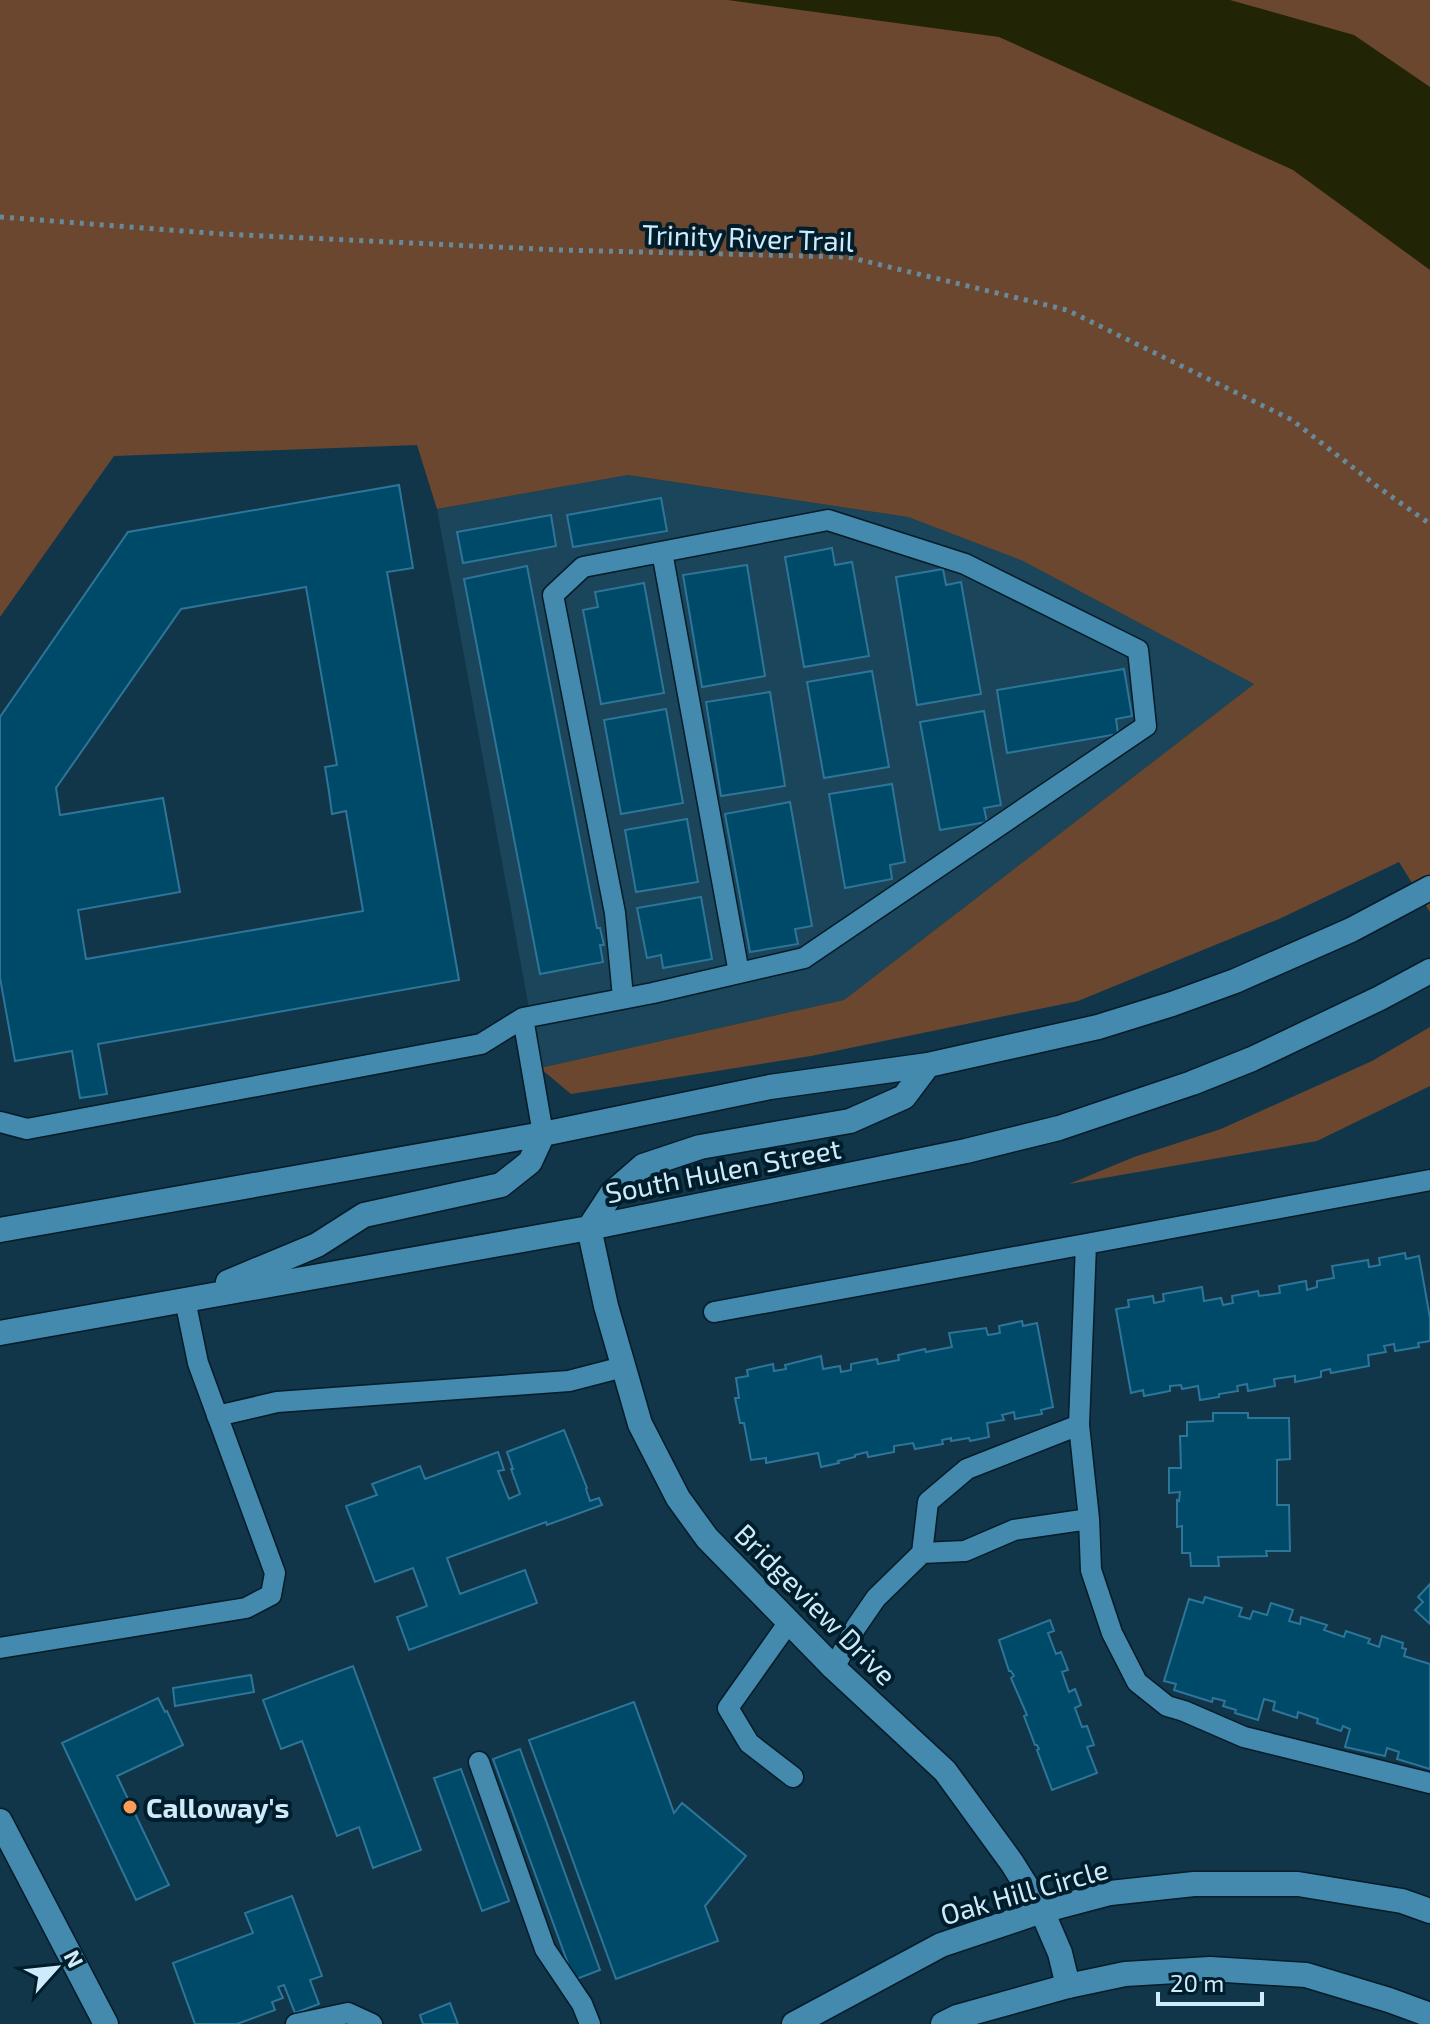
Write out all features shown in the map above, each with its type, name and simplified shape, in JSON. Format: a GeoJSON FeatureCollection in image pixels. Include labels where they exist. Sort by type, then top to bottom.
{"type":"FeatureCollection","features":[{"type":"Feature","properties":{"kind":"main road"},"geometry":{"type":"LineString","coordinates":[[0,1230],[543,1134],[770,1087],[928,1065],[1098,1027],[1235,981],[1351,930],[1425,891]]}},
{"type":"Feature","properties":{"kind":"main road","name":"South Hulen Street"},"geometry":{"type":"LineString","coordinates":[[0,1333],[589,1228],[966,1151],[1059,1128],[1192,1083],[1252,1059],[1430,971]]}},
{"type":"Feature","properties":{"kind":"main road"},"geometry":{"type":"LineString","coordinates":[[589,1228],[612,1193],[643,1166],[700,1147],[850,1121],[904,1097],[928,1065]]}},
{"type":"Feature","properties":{"kind":"main road"},"geometry":{"type":"LineString","coordinates":[[185,1300],[317,1245],[364,1215],[501,1185],[530,1162],[543,1134]]}},
{"type":"Feature","properties":{"kind":"main road"},"geometry":{"type":"LineString","coordinates":[[0,1217],[26,1225]]}},
{"type":"Feature","properties":{"kind":"main road","name":"Bridgeview Drive"},"geometry":{"type":"LineString","coordinates":[[589,1228],[606,1306],[640,1424],[678,1498],[707,1538],[789,1622],[945,1771],[1012,1863],[1042,1911],[1060,1953],[1068,1986]]}},
{"type":"Feature","properties":{"kind":"main road"},"geometry":{"type":"LineString","coordinates":[[0,1821],[106,2024]]}},
{"type":"Feature","properties":{"kind":"main road","name":"Oak Hill Circle"},"geometry":{"type":"LineString","coordinates":[[794,2024],[941,1945],[1042,1911],[1110,1893],[1194,1884],[1298,1884],[1402,1901],[1430,1911]]}},
{"type":"Feature","properties":{"kind":"main road"},"geometry":{"type":"LineString","coordinates":[[943,2024],[957,2017],[1068,1986],[1125,1974],[1210,1969],[1306,1975],[1430,2015]]}},
{"type":"Feature","properties":{"kind":"lane"},"geometry":{"type":"LineString","coordinates":[[0,1122],[27,1129],[481,1044],[523,1018],[653,993],[804,958],[1146,726],[1138,650],[965,564],[828,520],[583,567],[553,595],[615,913],[623,997]]}},
{"type":"Feature","properties":{"kind":"lane"},"geometry":{"type":"LineString","coordinates":[[662,552],[739,973]]}},
{"type":"Feature","properties":{"kind":"lane"},"geometry":{"type":"LineString","coordinates":[[523,1018],[543,1134]]}},
{"type":"Feature","properties":{"kind":"lane"},"geometry":{"type":"LineString","coordinates":[[714,1312],[1430,1180]]}},
{"type":"Feature","properties":{"kind":"lane"},"geometry":{"type":"LineString","coordinates":[[1086,1244],[1079,1425],[1091,1570],[1112,1633],[1137,1682],[1167,1706],[1244,1737],[1430,1783]]}},
{"type":"Feature","properties":{"kind":"lane"},"geometry":{"type":"LineString","coordinates":[[0,1648],[246,1608],[271,1595],[275,1573],[198,1363],[185,1300]]}},
{"type":"Feature","properties":{"kind":"lane"},"geometry":{"type":"LineString","coordinates":[[217,1416],[277,1402],[569,1381],[623,1367]]}},
{"type":"Feature","properties":{"kind":"lane"},"geometry":{"type":"LineString","coordinates":[[834,1668],[876,1598],[922,1553],[928,1502],[967,1469],[1079,1425]]}},
{"type":"Feature","properties":{"kind":"lane"},"geometry":{"type":"LineString","coordinates":[[922,1553],[965,1551],[1014,1530],[1089,1519]]}},
{"type":"Feature","properties":{"kind":"lane"},"geometry":{"type":"LineString","coordinates":[[789,1622],[728,1708],[749,1743],[793,1777]]}},
{"type":"Feature","properties":{"kind":"lane"},"geometry":{"type":"LineString","coordinates":[[479,1762],[545,1949],[582,2004],[590,2024]]}},
{"type":"Feature","properties":{"kind":"lane"},"geometry":{"type":"LineString","coordinates":[[296,2024],[348,2013],[372,2024]]}},
{"type":"Feature","properties":{"kind":"path","name":"Trinity River Trail"},"geometry":{"type":"LineString","coordinates":[[0,217],[222,234],[528,249],[848,257],[1067,310],[1292,420],[1430,524]]}},
{"type":"Feature","properties":{"kind":"shaded area"},"geometry":{"type":"Polygon","coordinates":[[[0,0],[1430,0],[1430,912],[1399,862],[1279,919],[1078,1001],[811,1056],[571,1094],[540,1068],[844,1000],[1254,684],[1023,561],[908,517],[628,475],[437,509],[417,445],[114,456],[0,617],[0,0]]]}},
{"type":"Feature","properties":{"kind":"shaded area"},"geometry":{"type":"Polygon","coordinates":[[[728,0],[1230,0],[1354,35],[1430,87],[1430,270],[1293,170],[999,37],[728,0]]]}},
{"type":"Feature","properties":{"kind":"shaded area"},"geometry":{"type":"Polygon","coordinates":[[[628,475],[908,517],[1023,561],[1254,684],[844,1000],[540,1068],[437,509],[628,475]]]}},
{"type":"Feature","properties":{"kind":"shaded area"},"geometry":{"type":"Polygon","coordinates":[[[1430,1027],[1430,1086],[1317,1141],[1069,1184],[1134,1157],[1221,1129],[1372,1061],[1430,1027]]]}},
{"type":"Feature","properties":{"kind":"building"},"geometry":{"type":"Polygon","coordinates":[[[399,485],[413,568],[387,572],[459,980],[98,1044],[107,1094],[80,1098],[72,1051],[15,1061],[0,978],[0,717],[128,532],[399,485]],[[306,587],[181,609],[56,788],[60,815],[163,798],[180,892],[78,910],[86,959],[363,911],[346,811],[332,814],[325,767],[337,765],[306,587]]]}},
{"type":"Feature","properties":{"kind":"building"},"geometry":{"type":"Polygon","coordinates":[[[661,498],[667,531],[573,547],[567,515],[661,498]]]}},
{"type":"Feature","properties":{"kind":"building"},"geometry":{"type":"Polygon","coordinates":[[[551,515],[556,546],[463,563],[457,532],[551,515]]]}},
{"type":"Feature","properties":{"kind":"building"},"geometry":{"type":"Polygon","coordinates":[[[832,548],[835,565],[852,562],[869,656],[804,667],[785,557],[832,548]]]}},
{"type":"Feature","properties":{"kind":"building"},"geometry":{"type":"Polygon","coordinates":[[[747,565],[765,676],[702,687],[683,575],[747,565]]]}},
{"type":"Feature","properties":{"kind":"building"},"geometry":{"type":"Polygon","coordinates":[[[527,566],[597,928],[600,928],[604,945],[600,945],[603,962],[540,974],[464,579],[527,566]]]}},
{"type":"Feature","properties":{"kind":"building"},"geometry":{"type":"Polygon","coordinates":[[[943,569],[946,585],[961,582],[981,694],[917,705],[896,577],[943,569]]]}},
{"type":"Feature","properties":{"kind":"building"},"geometry":{"type":"Polygon","coordinates":[[[644,583],[664,693],[601,704],[583,610],[598,607],[595,592],[644,583]]]}},
{"type":"Feature","properties":{"kind":"building"},"geometry":{"type":"Polygon","coordinates":[[[1124,669],[1132,716],[1116,719],[1118,734],[1007,753],[997,690],[1124,669]]]}},
{"type":"Feature","properties":{"kind":"building"},"geometry":{"type":"Polygon","coordinates":[[[872,671],[889,767],[824,778],[807,682],[872,671]]]}},
{"type":"Feature","properties":{"kind":"building"},"geometry":{"type":"Polygon","coordinates":[[[770,692],[785,786],[721,796],[706,702],[770,692]]]}},
{"type":"Feature","properties":{"kind":"building"},"geometry":{"type":"Polygon","coordinates":[[[666,709],[683,803],[621,814],[604,720],[666,709]]]}},
{"type":"Feature","properties":{"kind":"building"},"geometry":{"type":"Polygon","coordinates":[[[984,711],[1001,805],[984,808],[987,822],[940,830],[920,722],[984,711]]]}},
{"type":"Feature","properties":{"kind":"building"},"geometry":{"type":"Polygon","coordinates":[[[892,784],[905,862],[890,865],[892,879],[845,888],[829,794],[892,784]]]}},
{"type":"Feature","properties":{"kind":"building"},"geometry":{"type":"Polygon","coordinates":[[[790,802],[812,926],[795,929],[798,944],[750,952],[725,814],[790,802]]]}},
{"type":"Feature","properties":{"kind":"building"},"geometry":{"type":"Polygon","coordinates":[[[687,819],[698,882],[636,892],[625,830],[687,819]]]}},
{"type":"Feature","properties":{"kind":"building"},"geometry":{"type":"Polygon","coordinates":[[[701,897],[712,959],[663,968],[661,955],[647,958],[637,908],[701,897]]]}},
{"type":"Feature","properties":{"kind":"building"},"geometry":{"type":"Polygon","coordinates":[[[1405,1253],[1406,1259],[1419,1256],[1430,1318],[1430,1341],[1418,1343],[1419,1347],[1395,1351],[1394,1344],[1384,1346],[1386,1352],[1368,1355],[1369,1366],[1331,1373],[1330,1369],[1321,1371],[1321,1377],[1295,1382],[1295,1376],[1274,1379],[1275,1386],[1248,1391],[1247,1384],[1237,1386],[1238,1391],[1219,1394],[1219,1397],[1200,1400],[1198,1386],[1182,1389],[1181,1385],[1170,1386],[1170,1391],[1144,1396],[1143,1390],[1131,1393],[1116,1309],[1129,1307],[1128,1300],[1153,1296],[1154,1303],[1164,1301],[1163,1294],[1202,1287],[1204,1301],[1221,1298],[1223,1305],[1233,1303],[1232,1296],[1258,1291],[1259,1296],[1280,1293],[1279,1286],[1306,1281],[1307,1290],[1317,1287],[1317,1281],[1334,1278],[1332,1266],[1368,1260],[1369,1267],[1380,1265],[1379,1258],[1405,1253]]]}},
{"type":"Feature","properties":{"kind":"building"},"geometry":{"type":"Polygon","coordinates":[[[1022,1321],[1023,1326],[1037,1323],[1053,1407],[1041,1410],[1042,1414],[1015,1419],[1014,1412],[1002,1415],[1004,1420],[987,1423],[989,1437],[970,1441],[969,1438],[951,1441],[951,1438],[942,1440],[943,1444],[915,1449],[913,1443],[894,1446],[894,1452],[868,1457],[867,1452],[821,1467],[818,1453],[766,1463],[766,1458],[751,1460],[744,1423],[740,1423],[735,1398],[739,1398],[736,1378],[748,1376],[747,1370],[773,1364],[774,1371],[786,1369],[785,1365],[821,1356],[823,1369],[840,1366],[841,1372],[851,1370],[851,1364],[877,1359],[878,1364],[899,1360],[898,1355],[952,1347],[949,1333],[986,1328],[988,1335],[1000,1333],[999,1326],[1022,1321]]]}},
{"type":"Feature","properties":{"kind":"building"},"geometry":{"type":"Polygon","coordinates":[[[1213,1413],[1248,1413],[1248,1418],[1289,1418],[1290,1459],[1277,1460],[1277,1505],[1289,1505],[1290,1551],[1266,1551],[1267,1556],[1218,1557],[1219,1566],[1191,1566],[1190,1553],[1182,1553],[1182,1526],[1177,1527],[1180,1492],[1169,1493],[1169,1468],[1181,1468],[1180,1436],[1187,1436],[1187,1422],[1213,1421],[1213,1413]]]}},
{"type":"Feature","properties":{"kind":"building"},"geometry":{"type":"Polygon","coordinates":[[[564,1430],[590,1501],[599,1498],[602,1505],[447,1558],[460,1594],[525,1570],[537,1603],[409,1650],[397,1617],[427,1606],[413,1568],[375,1582],[346,1506],[377,1495],[372,1484],[420,1466],[425,1479],[498,1452],[504,1470],[498,1471],[509,1499],[520,1494],[507,1452],[564,1430]]]}},
{"type":"Feature","properties":{"kind":"building"},"geometry":{"type":"Polygon","coordinates":[[[1430,1584],[1430,1624],[1415,1610],[1423,1602],[1418,1597],[1430,1584]]]}},
{"type":"Feature","properties":{"kind":"building"},"geometry":{"type":"Polygon","coordinates":[[[1205,1597],[1242,1608],[1239,1616],[1250,1619],[1253,1611],[1267,1615],[1271,1603],[1293,1610],[1289,1621],[1300,1624],[1301,1617],[1327,1625],[1324,1630],[1344,1637],[1346,1631],[1370,1639],[1368,1643],[1379,1647],[1382,1636],[1403,1643],[1402,1648],[1406,1649],[1404,1656],[1430,1664],[1430,1769],[1397,1759],[1399,1752],[1387,1748],[1385,1756],[1345,1747],[1350,1729],[1343,1726],[1341,1731],[1298,1712],[1297,1718],[1273,1710],[1275,1702],[1264,1699],[1258,1720],[1235,1713],[1236,1710],[1223,1706],[1225,1701],[1213,1698],[1212,1702],[1174,1690],[1176,1684],[1164,1681],[1189,1599],[1203,1603],[1205,1597]]]}},
{"type":"Feature","properties":{"kind":"building"},"geometry":{"type":"Polygon","coordinates":[[[1050,1620],[1054,1631],[1048,1633],[1056,1654],[1061,1652],[1068,1670],[1062,1672],[1069,1692],[1075,1689],[1081,1705],[1075,1708],[1082,1727],[1087,1726],[1094,1745],[1087,1747],[1097,1773],[1052,1790],[999,1640],[1050,1620]]]}},
{"type":"Feature","properties":{"kind":"building"},"geometry":{"type":"Polygon","coordinates":[[[353,1666],[421,1850],[373,1868],[359,1827],[337,1836],[302,1741],[281,1749],[263,1700],[353,1666]]]}},
{"type":"Feature","properties":{"kind":"building"},"geometry":{"type":"Polygon","coordinates":[[[251,1675],[254,1692],[175,1706],[173,1688],[251,1675]]]}},
{"type":"Feature","properties":{"kind":"building"},"geometry":{"type":"Polygon","coordinates":[[[158,1698],[183,1745],[117,1776],[169,1885],[136,1900],[62,1743],[158,1698]]]}},
{"type":"Feature","properties":{"kind":"building"},"geometry":{"type":"Polygon","coordinates":[[[634,1702],[674,1813],[682,1803],[746,1856],[705,1906],[718,1941],[616,1979],[529,1740],[634,1702]]]}},
{"type":"Feature","properties":{"kind":"building"},"geometry":{"type":"Polygon","coordinates":[[[520,1749],[600,1970],[574,1980],[493,1759],[520,1749]]]}},
{"type":"Feature","properties":{"kind":"building"},"geometry":{"type":"Polygon","coordinates":[[[461,1769],[509,1901],[482,1911],[434,1778],[461,1769]]]}},
{"type":"Feature","properties":{"kind":"building"},"geometry":{"type":"Polygon","coordinates":[[[292,1896],[322,1976],[310,1980],[319,2004],[295,2013],[284,1985],[278,1987],[283,1998],[272,2002],[275,2010],[237,2024],[195,2024],[173,1963],[253,1933],[245,1913],[292,1896]]]}},
{"type":"Feature","properties":{"kind":"building"},"geometry":{"type":"Polygon","coordinates":[[[450,2003],[458,2024],[423,2024],[420,2015],[450,2003]]]}},
{"type":"Feature","properties":{"kind":"place","name":"Calloway's"},"geometry":{"type":"Point","coordinates":[130,1807]}}]}
